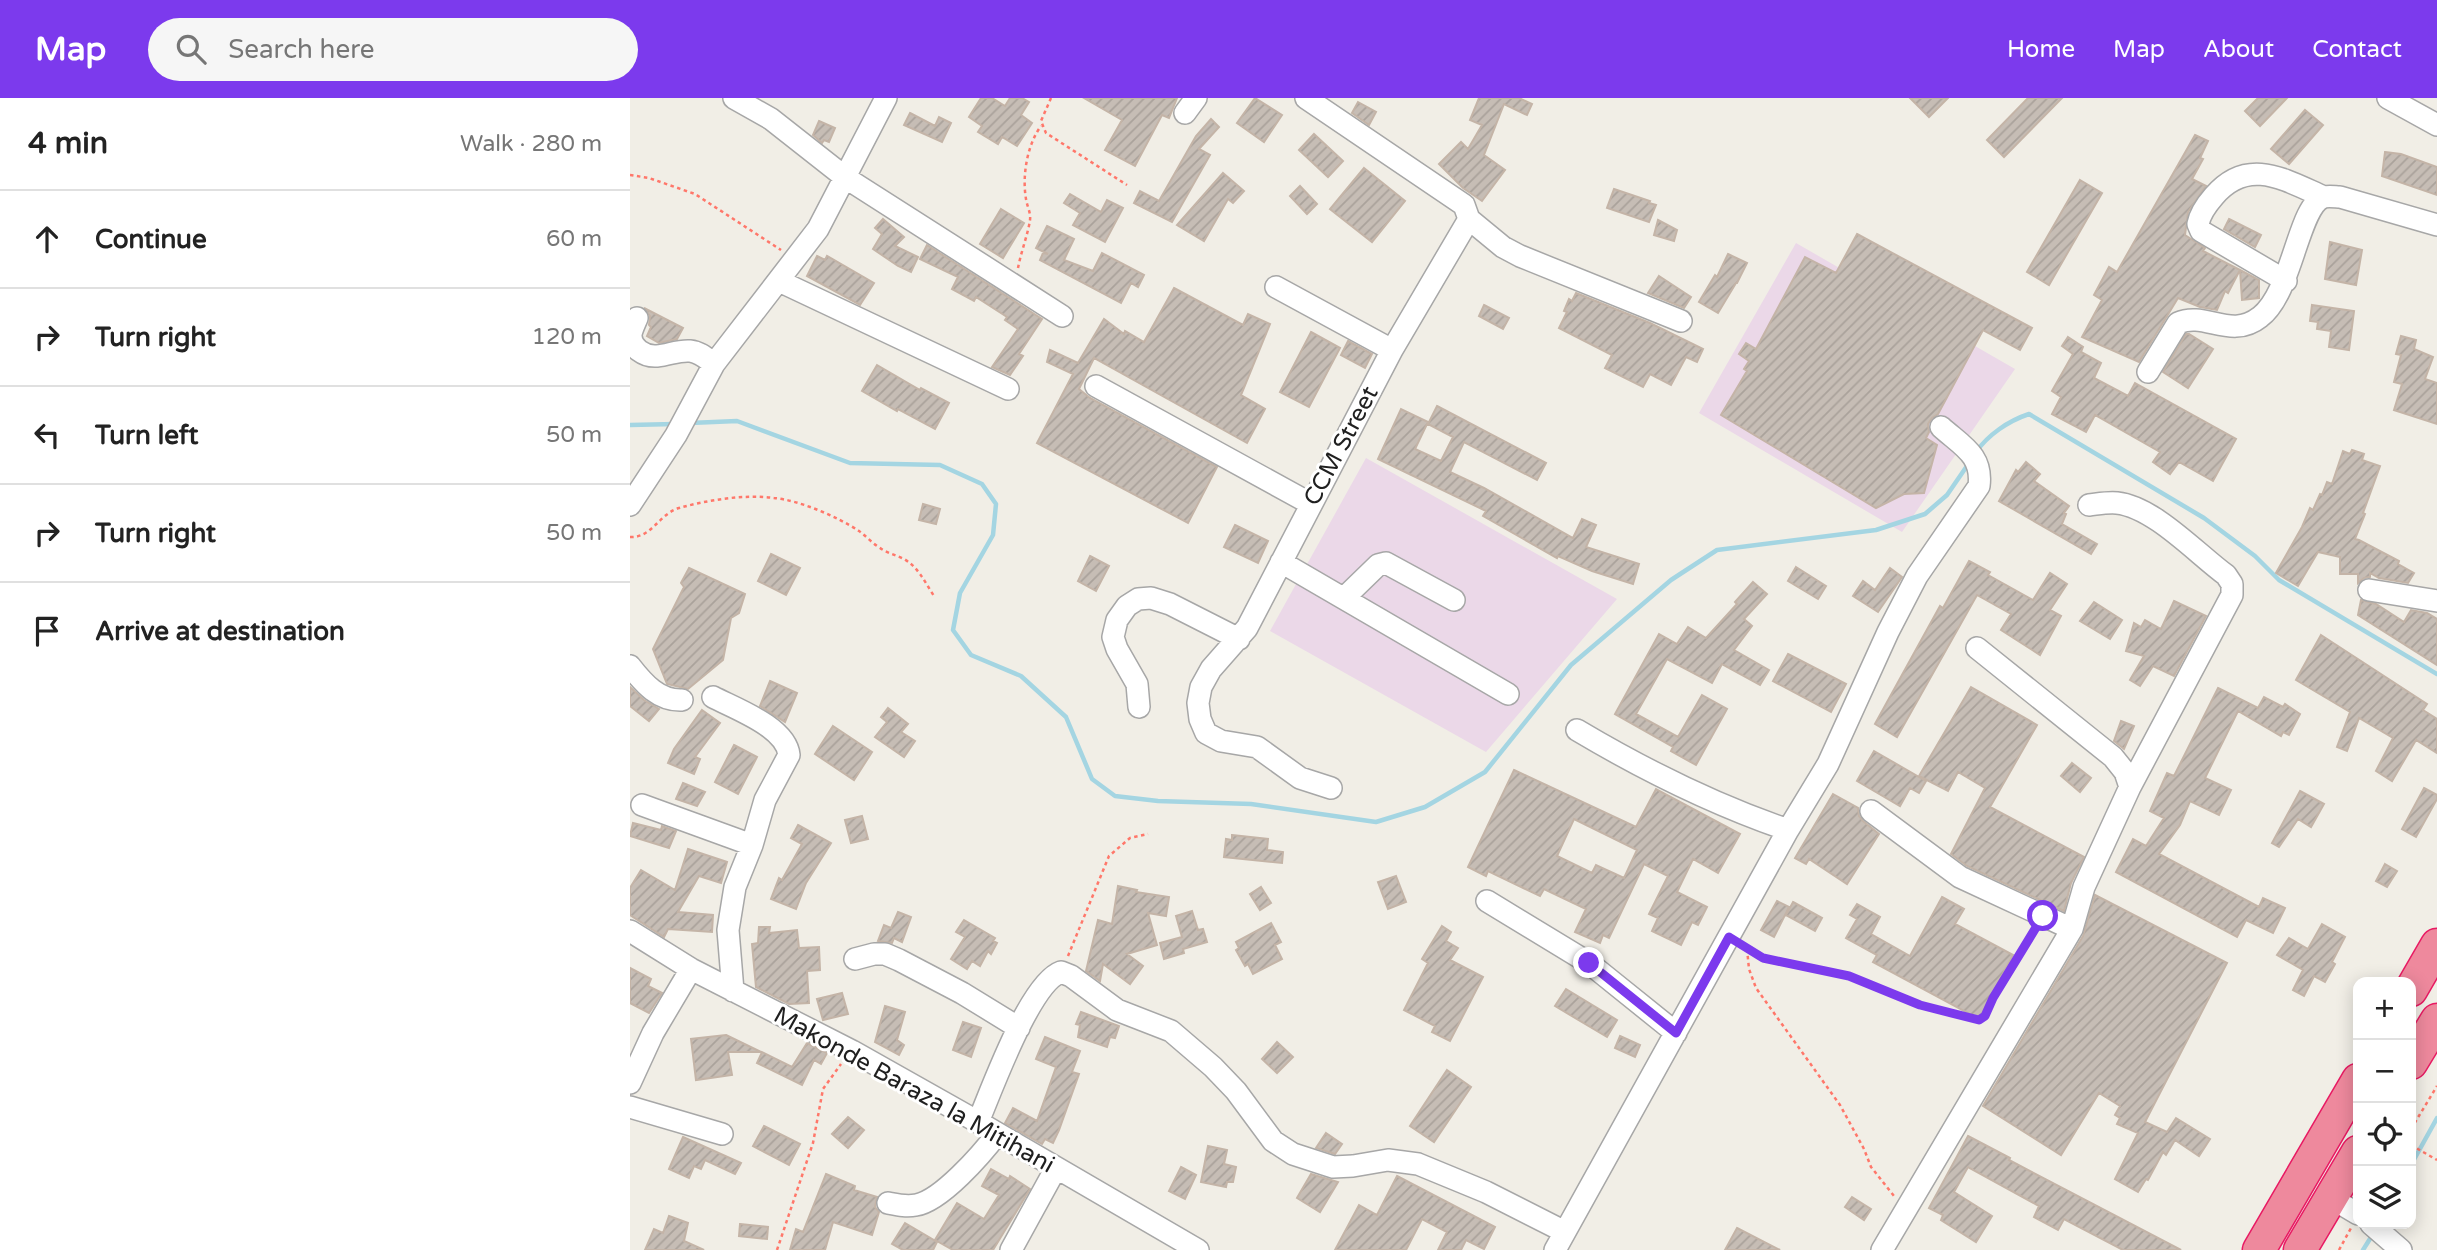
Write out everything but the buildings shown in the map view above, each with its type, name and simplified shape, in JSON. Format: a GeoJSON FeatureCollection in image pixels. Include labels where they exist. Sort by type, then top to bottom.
{"type":"FeatureCollection","features":[{"type":"Feature","properties":{"kind":"highway"},"geometry":{"type":"LineString","coordinates":[[2416,981],[2437,945]]}},
{"type":"Feature","properties":{"kind":"highway"},"geometry":{"type":"LineString","coordinates":[[2422,1057],[2437,1020]]}},
{"type":"Feature","properties":{"kind":"highway"},"geometry":{"type":"LineString","coordinates":[[2259,1250],[2353,1089]]}},
{"type":"Feature","properties":{"kind":"highway"},"geometry":{"type":"LineString","coordinates":[[2300,1250],[2353,1161]]}},
{"type":"Feature","properties":{"kind":"street"},"geometry":{"type":"LineString","coordinates":[[734,98],[771,119],[846,178],[1062,316]]}},
{"type":"Feature","properties":{"kind":"street"},"geometry":{"type":"LineString","coordinates":[[630,505],[676,435],[714,363],[818,229],[886,98]]}},
{"type":"Feature","properties":{"kind":"street"},"geometry":{"type":"LineString","coordinates":[[1306,98],[1464,205],[1469,219],[1503,247],[1681,321]]}},
{"type":"Feature","properties":{"kind":"street"},"geometry":{"type":"LineString","coordinates":[[2388,98],[2431,114]]}},
{"type":"Feature","properties":{"kind":"street"},"geometry":{"type":"LineString","coordinates":[[2286,281],[2201,231],[2199,218],[2208,202],[2224,185],[2237,177],[2255,173],[2281,178],[2324,197],[2340,197],[2437,225]]}},
{"type":"Feature","properties":{"kind":"street"},"geometry":{"type":"LineString","coordinates":[[2148,372],[2178,323],[2185,320],[2225,327],[2250,325],[2263,316],[2286,281],[2306,217],[2314,204],[2324,197]]}},
{"type":"Feature","properties":{"kind":"street","name":"CCM Street"},"geometry":{"type":"LineString","coordinates":[[1331,788],[1300,778],[1257,747],[1212,738],[1202,727],[1198,703],[1201,687],[1211,669],[1247,628],[1392,350],[1469,219]]}},
{"type":"Feature","properties":{"kind":"street"},"geometry":{"type":"LineString","coordinates":[[779,281],[1008,389]]}},
{"type":"Feature","properties":{"kind":"street"},"geometry":{"type":"LineString","coordinates":[[1276,288],[1392,350]]}},
{"type":"Feature","properties":{"kind":"street"},"geometry":{"type":"LineString","coordinates":[[637,318],[631,333],[633,343],[639,351],[648,356],[658,356],[692,351],[714,363]]}},
{"type":"Feature","properties":{"kind":"street"},"geometry":{"type":"LineString","coordinates":[[1096,386],[1311,504]]}},
{"type":"Feature","properties":{"kind":"street"},"geometry":{"type":"LineString","coordinates":[[978,1122],[1019,1028],[1043,986],[1062,972],[1117,1010],[1171,1031],[1236,1091],[1273,1141],[1293,1154],[1333,1167],[1388,1160],[1418,1164],[1475,1187],[1560,1241],[1788,830],[1828,765],[1888,632],[1917,576],[1979,486],[1981,470],[1973,456],[1941,427]]}},
{"type":"Feature","properties":{"kind":"street"},"geometry":{"type":"LineString","coordinates":[[1882,1250],[2072,929],[2084,887],[2130,788],[2232,596],[2232,584],[2226,575],[2157,520],[2135,508],[2116,503],[2089,505]]}},
{"type":"Feature","properties":{"kind":"street"},"geometry":{"type":"LineString","coordinates":[[1281,562],[1508,694]]}},
{"type":"Feature","properties":{"kind":"street"},"geometry":{"type":"LineString","coordinates":[[1344,598],[1378,565],[1386,563],[1454,600]]}},
{"type":"Feature","properties":{"kind":"street"},"geometry":{"type":"LineString","coordinates":[[2370,590],[2437,601]]}},
{"type":"Feature","properties":{"kind":"street"},"geometry":{"type":"LineString","coordinates":[[1139,707],[1137,684],[1117,649],[1114,637],[1117,620],[1127,606],[1138,599],[1151,598],[1182,610],[1239,639]]}},
{"type":"Feature","properties":{"kind":"street"},"geometry":{"type":"LineString","coordinates":[[1977,648],[2113,757],[2125,772],[2130,788]]}},
{"type":"Feature","properties":{"kind":"street"},"geometry":{"type":"LineString","coordinates":[[630,666],[654,691],[668,701],[682,700]]}},
{"type":"Feature","properties":{"kind":"street"},"geometry":{"type":"LineString","coordinates":[[713,698],[771,728],[788,749],[785,764],[765,800],[752,845],[735,887],[728,930],[733,991]]}},
{"type":"Feature","properties":{"kind":"street"},"geometry":{"type":"LineString","coordinates":[[1577,730],[1670,782],[1730,810],[1788,830]]}},
{"type":"Feature","properties":{"kind":"street"},"geometry":{"type":"LineString","coordinates":[[642,805],[752,845]]}},
{"type":"Feature","properties":{"kind":"street"},"geometry":{"type":"LineString","coordinates":[[1871,811],[1960,877],[2072,929]]}},
{"type":"Feature","properties":{"kind":"street"},"geometry":{"type":"LineString","coordinates":[[1487,901],[1589,963],[1676,1033]]}},
{"type":"Feature","properties":{"kind":"street","name":"Makonde Baraza la Mitihani"},"geometry":{"type":"LineString","coordinates":[[630,931],[691,969],[852,1051],[1198,1250]]}},
{"type":"Feature","properties":{"kind":"street"},"geometry":{"type":"LineString","coordinates":[[855,959],[885,954],[962,993],[1019,1028]]}},
{"type":"Feature","properties":{"kind":"street"},"geometry":{"type":"LineString","coordinates":[[630,1083],[653,1033],[691,969]]}},
{"type":"Feature","properties":{"kind":"street"},"geometry":{"type":"LineString","coordinates":[[630,1107],[722,1134]]}},
{"type":"Feature","properties":{"kind":"street"},"geometry":{"type":"LineString","coordinates":[[888,1203],[918,1205],[930,1200],[968,1168],[998,1133]]}},
{"type":"Feature","properties":{"kind":"street"},"geometry":{"type":"LineString","coordinates":[[1011,1250],[1056,1168]]}},
{"type":"Feature","properties":{"kind":"street"},"geometry":{"type":"LineString","coordinates":[[2331,1198],[2353,1216]]}},
{"type":"Feature","properties":{"kind":"street"},"geometry":{"type":"LineString","coordinates":[[2370,1229],[2401,1250]]}},
{"type":"Feature","properties":{"kind":"path"},"geometry":{"type":"LineString","coordinates":[[1015,284],[1021,247],[1031,219],[1026,197],[1030,144],[1041,126],[1042,115],[1051,98]]}},
{"type":"Feature","properties":{"kind":"path"},"geometry":{"type":"LineString","coordinates":[[1041,126],[1054,140],[1127,185]]}},
{"type":"Feature","properties":{"kind":"path"},"geometry":{"type":"LineString","coordinates":[[630,175],[649,178],[695,194],[796,259]]}},
{"type":"Feature","properties":{"kind":"path"},"geometry":{"type":"LineString","coordinates":[[630,537],[642,536],[676,509],[721,500],[774,498],[796,503],[838,519],[884,550],[905,559],[914,566],[933,596]]}},
{"type":"Feature","properties":{"kind":"path"},"geometry":{"type":"LineString","coordinates":[[1062,972],[1109,856],[1130,838],[1148,834]]}},
{"type":"Feature","properties":{"kind":"path"},"geometry":{"type":"LineString","coordinates":[[1729,937],[1763,958],[1849,976],[1920,1005],[1979,1020],[1985,1016],[1993,998],[2043,916]]}},
{"type":"Feature","properties":{"kind":"path"},"geometry":{"type":"LineString","coordinates":[[1747,949],[1749,969],[1756,988],[1840,1105],[1875,1174],[1905,1209]]}},
{"type":"Feature","properties":{"kind":"path"},"geometry":{"type":"LineString","coordinates":[[777,1250],[813,1143],[823,1089],[852,1051]]}},
{"type":"Feature","properties":{"kind":"path"},"geometry":{"type":"LineString","coordinates":[[2416,1121],[2437,1086]]}},
{"type":"Feature","properties":{"kind":"path"},"geometry":{"type":"LineString","coordinates":[[2416,1148],[2437,1160]]}},
{"type":"Feature","properties":{"kind":"path"},"geometry":{"type":"LineString","coordinates":[[2339,1250],[2355,1229]]}},
{"type":"Feature","properties":{"kind":"shaded area"},"geometry":{"type":"Polygon","coordinates":[[[1796,243],[2015,369],[1902,532],[1699,413],[1796,243]]]}},
{"type":"Feature","properties":{"kind":"shaded area"},"geometry":{"type":"Polygon","coordinates":[[[1366,458],[1617,599],[1486,752],[1270,631],[1366,458]]]}},
{"type":"Feature","properties":{"kind":"waterway"},"geometry":{"type":"LineString","coordinates":[[1976,452],[1999,429],[2029,414],[2204,518],[2255,556],[2279,580],[2437,674]]}},
{"type":"Feature","properties":{"kind":"waterway"},"geometry":{"type":"LineString","coordinates":[[690,423],[737,421],[850,463],[940,465],[982,484],[996,504],[993,535],[960,593],[953,630],[971,655],[1021,676],[1066,717],[1092,779],[1115,796],[1158,801],[1251,804],[1376,822],[1425,807],[1485,772],[1571,665],[1671,580],[1717,550],[1876,530],[1925,514],[1947,495],[1969,463]]}},
{"type":"Feature","properties":{"kind":"waterway"},"geometry":{"type":"LineString","coordinates":[[630,425],[675,424]]}},
{"type":"Feature","properties":{"kind":"waterway"},"geometry":{"type":"LineString","coordinates":[[2416,1156],[2437,1118]]}},
{"type":"Feature","properties":{"kind":"waterway"},"geometry":{"type":"LineString","coordinates":[[2363,1250],[2373,1234]]}},
{"type":"Feature","properties":{"kind":"route"},"geometry":{"type":"LineString","coordinates":[[1589,963],[1676,1033],[1729,937],[1763,958],[1849,976],[1920,1005],[1979,1020],[1985,1016],[1993,998],[2043,916]]}}]}
